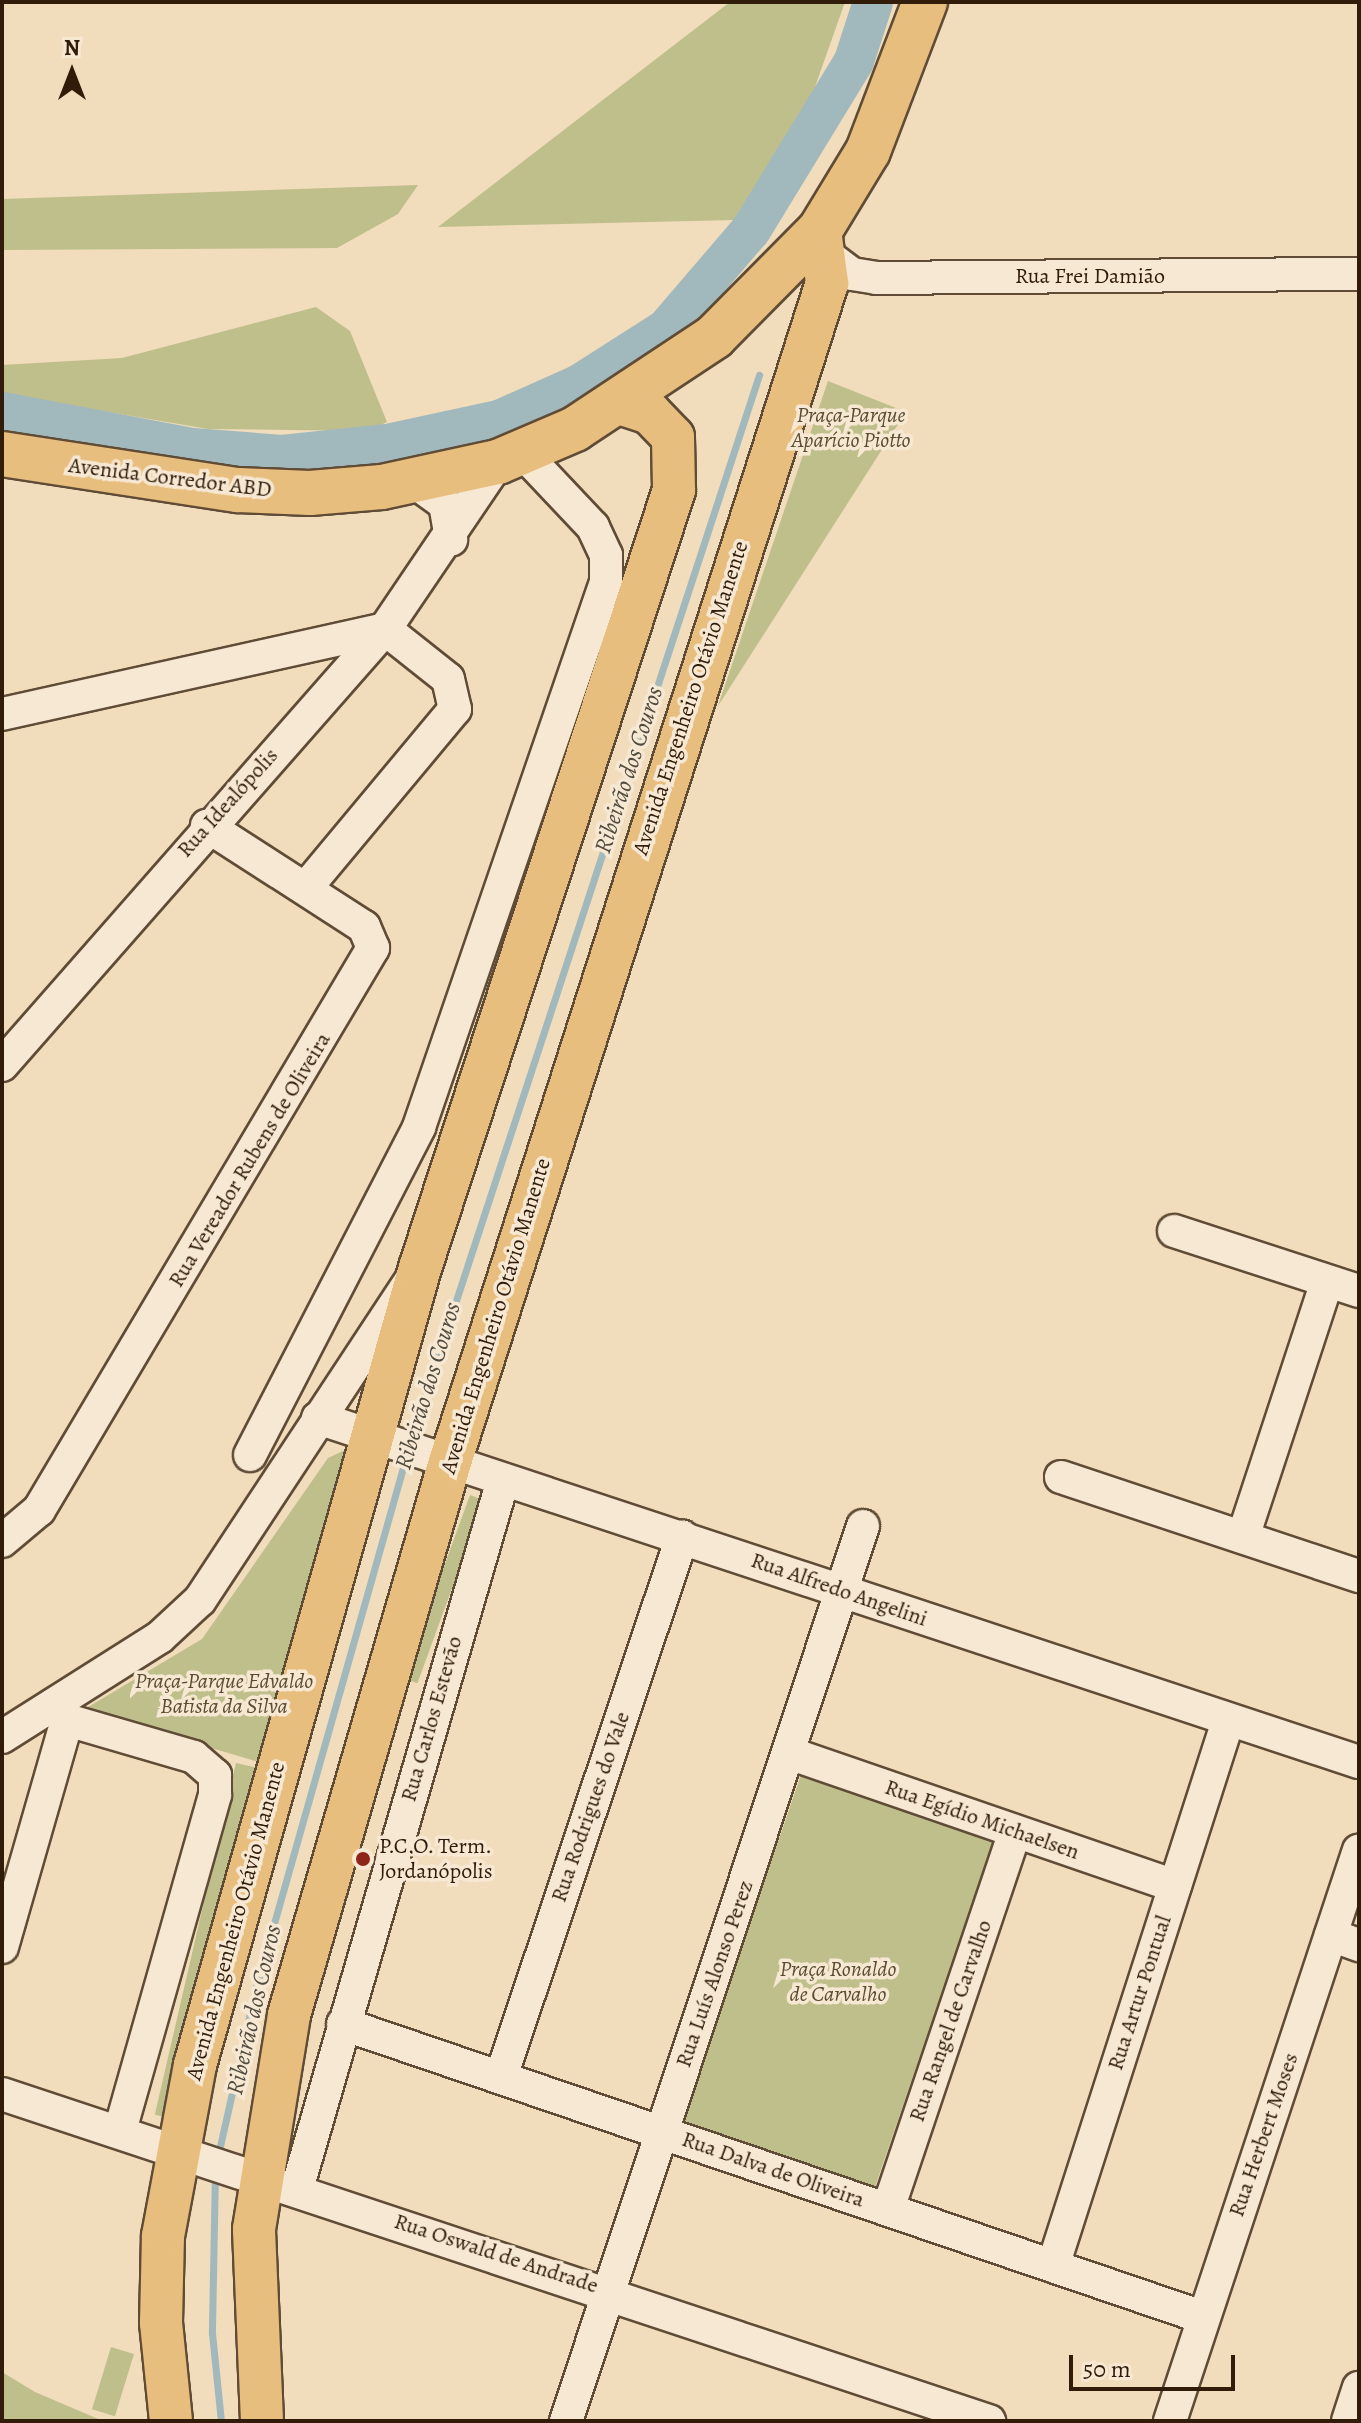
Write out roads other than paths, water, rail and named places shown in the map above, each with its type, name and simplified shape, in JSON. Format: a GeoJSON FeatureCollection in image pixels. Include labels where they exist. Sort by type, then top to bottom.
{"type":"FeatureCollection","features":[{"type":"Feature","properties":{"kind":"highway","name":"Avenida Corredor ABD"},"geometry":{"type":"LineString","coordinates":[[2,454],[238,490],[310,493],[412,480],[511,458],[622,404],[742,314],[824,243],[868,151],[925,2]]}},
{"type":"Feature","properties":{"kind":"main road","name":"Avenida Engenheiro Otávio Manente"},"geometry":{"type":"LineString","coordinates":[[262,2421],[252,2277],[289,2015],[440,1459],[827,283],[824,243]]}},
{"type":"Feature","properties":{"kind":"main road","name":"Avenida Engenheiro Otávio Manente"},"geometry":{"type":"LineString","coordinates":[[171,2421],[160,2292],[186,2154],[378,1438],[420,1268],[674,490],[673,437],[650,413],[622,404]]}},
{"type":"Feature","properties":{"kind":"street","name":"Rua Frei Damião"},"geometry":{"type":"LineString","coordinates":[[824,243],[852,274],[876,278],[1359,274]]}},
{"type":"Feature","properties":{"kind":"street","name":"Rua Idealópolis"},"geometry":{"type":"LineString","coordinates":[[2,1065],[207,826],[385,629],[511,458]]}},
{"type":"Feature","properties":{"kind":"street"},"geometry":{"type":"LineString","coordinates":[[250,1455],[419,1127],[606,582],[606,555],[593,527],[511,458]]}},
{"type":"Feature","properties":{"kind":"street"},"geometry":{"type":"LineString","coordinates":[[412,480],[445,504],[451,539]]}},
{"type":"Feature","properties":{"kind":"street"},"geometry":{"type":"LineString","coordinates":[[2,714],[385,629],[448,679],[455,709],[306,888]]}},
{"type":"Feature","properties":{"kind":"street","name":"Rua Vereador Rubens de Oliveira"},"geometry":{"type":"LineString","coordinates":[[2,1541],[24,1527],[48,1497],[371,956],[374,941],[364,927],[207,826]]}},
{"type":"Feature","properties":{"kind":"street"},"geometry":{"type":"LineString","coordinates":[[1174,1231],[1359,1291]]}},
{"type":"Feature","properties":{"kind":"street"},"geometry":{"type":"LineString","coordinates":[[2,1737],[60,1712],[160,1637],[200,1600],[420,1268]]}},
{"type":"Feature","properties":{"kind":"street"},"geometry":{"type":"LineString","coordinates":[[1243,1537],[1327,1281]]}},
{"type":"Feature","properties":{"kind":"street","name":"Rua Alfredo Angelini"},"geometry":{"type":"LineString","coordinates":[[318,1418],[1359,1762]]}},
{"type":"Feature","properties":{"kind":"street"},"geometry":{"type":"LineString","coordinates":[[1061,1477],[1359,1576]]}},
{"type":"Feature","properties":{"kind":"street","name":"Rua Carlos Estevão"},"geometry":{"type":"LineString","coordinates":[[265,2179],[343,2024],[503,1480]]}},
{"type":"Feature","properties":{"kind":"street","name":"Rua Luís Alonso Perez"},"geometry":{"type":"LineString","coordinates":[[566,2421],[863,1526]]}},
{"type":"Feature","properties":{"kind":"street","name":"Rua Rodrigues do Vale"},"geometry":{"type":"LineString","coordinates":[[501,2077],[682,1537]]}},
{"type":"Feature","properties":{"kind":"street"},"geometry":{"type":"LineString","coordinates":[[60,1712],[194,1757],[215,1775],[215,1795],[120,2131]]}},
{"type":"Feature","properties":{"kind":"street"},"geometry":{"type":"LineString","coordinates":[[2,1947],[60,1712]]}},
{"type":"Feature","properties":{"kind":"street","name":"Rua Artur Pontual"},"geometry":{"type":"LineString","coordinates":[[1053,2266],[1228,1721]]}},
{"type":"Feature","properties":{"kind":"street","name":"Rua Egídio Michaelsen"},"geometry":{"type":"LineString","coordinates":[[789,1753],[1175,1886]]}},
{"type":"Feature","properties":{"kind":"street","name":"Rua Rangel de Carvalho"},"geometry":{"type":"LineString","coordinates":[[888,2209],[1015,1832]]}},
{"type":"Feature","properties":{"kind":"street","name":"Rua Herbert Moses"},"geometry":{"type":"LineString","coordinates":[[1170,2421],[1202,2317],[1345,1940],[1359,1850]]}},
{"type":"Feature","properties":{"kind":"street","name":"Rua Dalva de Oliveira"},"geometry":{"type":"LineString","coordinates":[[343,2024],[1202,2317]]}},
{"type":"Feature","properties":{"kind":"street","name":"Rua Oswald de Andrade"},"geometry":{"type":"LineString","coordinates":[[2,2094],[608,2291],[989,2421]]}},
{"type":"Feature","properties":{"kind":"street"},"geometry":{"type":"LineString","coordinates":[[1348,2421],[1359,2388]]}},
{"type":"Feature","properties":{"kind":"waterway","name":"Ribeirão dos Couros"},"geometry":{"type":"LineString","coordinates":[[2,412],[192,448],[282,455],[387,444],[499,420],[578,385],[666,329],[751,230],[854,61],[873,2]]}},
{"type":"Feature","properties":{"kind":"waterway","name":"Ribeirão dos Couros"},"geometry":{"type":"LineString","coordinates":[[410,1441],[759,375]]}},
{"type":"Feature","properties":{"kind":"waterway","name":"Ribeirão dos Couros"},"geometry":{"type":"LineString","coordinates":[[218,2155],[256,1987],[406,1457]]}},
{"type":"Feature","properties":{"kind":"waterway","name":"Ribeirão dos Couros"},"geometry":{"type":"LineString","coordinates":[[215,2171],[212,2333],[221,2421]]}},
{"type":"Feature","properties":{"kind":"place","name":"P.C.O. Term. Jordanópolis"},"geometry":{"type":"Point","coordinates":[363,1859]}},
{"type":"Feature","properties":{"kind":"park label","name":"Praça-Parque Aparício Piotto"},"geometry":{"type":"Point","coordinates":[851,428]}},
{"type":"Feature","properties":{"kind":"park label","name":"Praça-Parque Edvaldo Batista da Silva"},"geometry":{"type":"Point","coordinates":[224,1694]}},
{"type":"Feature","properties":{"kind":"park label","name":"Praça Ronaldo de Carvalho"},"geometry":{"type":"Point","coordinates":[838,1982]}}]}
